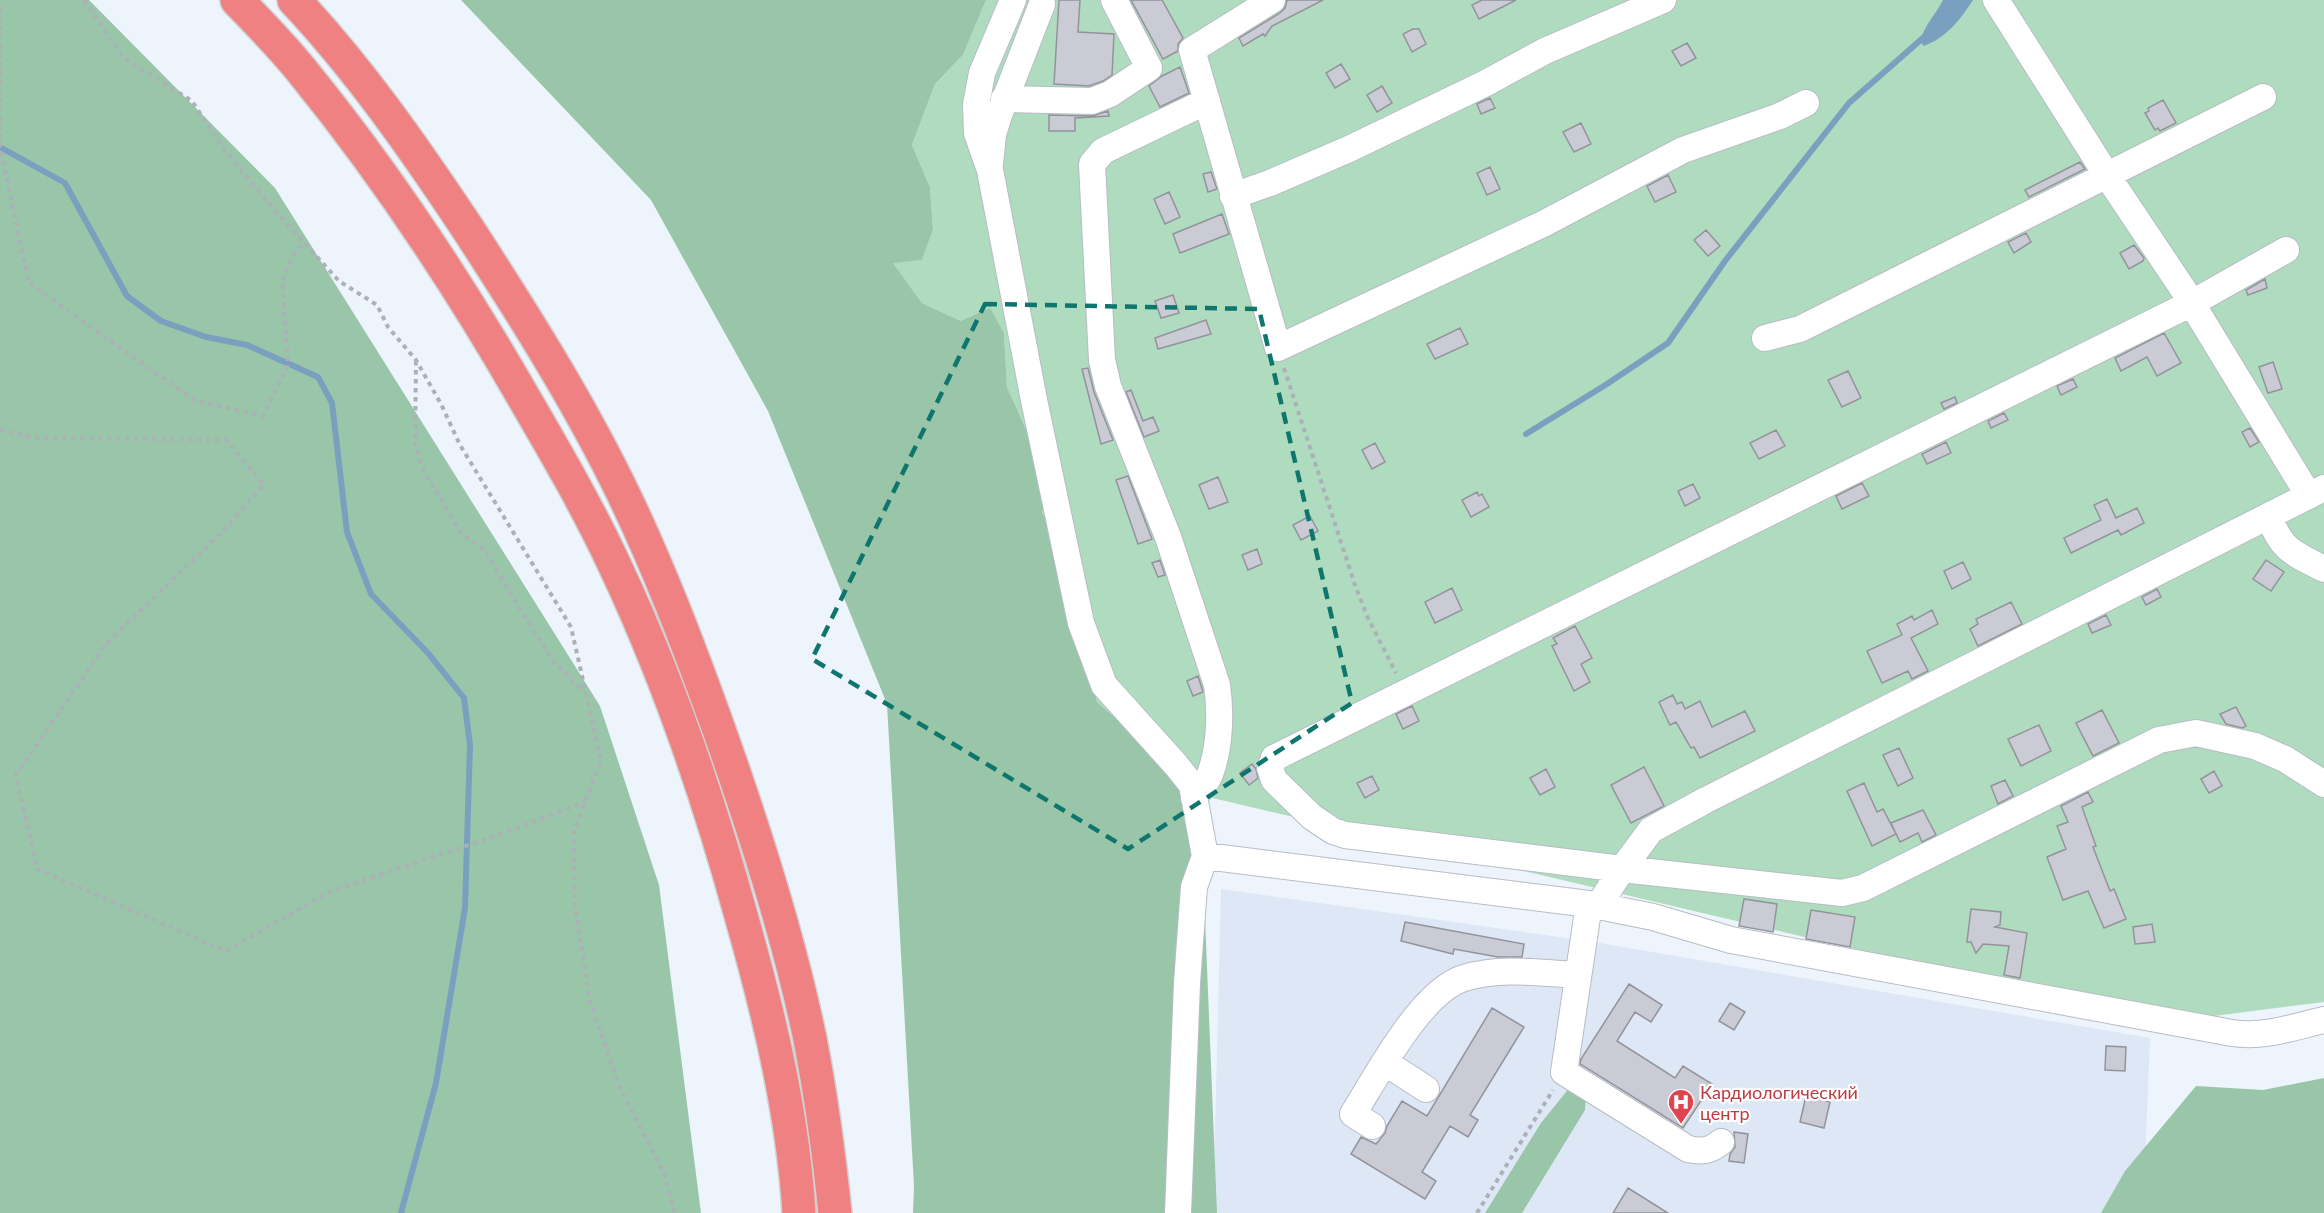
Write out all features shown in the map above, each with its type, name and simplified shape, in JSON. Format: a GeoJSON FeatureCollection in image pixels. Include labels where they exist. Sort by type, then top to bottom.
{"type":"FeatureCollection","features":[{"type":"Feature","properties":{"kind":"highway"},"geometry":{"type":"LineString","coordinates":[[237,0],[300,69],[431,245],[499,353],[572,480],[616,567],[654,657],[698,777],[733,885],[755,966],[776,1059],[790,1134],[799,1213]]}},
{"type":"Feature","properties":{"kind":"highway"},"geometry":{"type":"LineString","coordinates":[[294,0],[373,94],[430,173],[513,297],[616,479],[651,553],[688,642],[734,772],[782,927],[809,1038],[827,1140],[835,1213]]}},
{"type":"Feature","properties":{"kind":"lane"},"geometry":{"type":"LineString","coordinates":[[1013,0],[982,73],[976,105],[976,133],[990,170],[1034,400],[1081,623],[1104,685],[1192,785],[1205,856],[1194,887],[1187,983],[1178,1213]]}},
{"type":"Feature","properties":{"kind":"lane"},"geometry":{"type":"LineString","coordinates":[[1004,99],[1092,100],[1110,94],[1149,68],[1114,0]]}},
{"type":"Feature","properties":{"kind":"lane"},"geometry":{"type":"LineString","coordinates":[[1272,0],[1192,50],[1278,348],[1543,224],[1683,150],[1780,116],[1806,103]]}},
{"type":"Feature","properties":{"kind":"lane"},"geometry":{"type":"LineString","coordinates":[[1233,196],[1270,183],[1349,149],[1486,83],[1545,51],[1663,0]]}},
{"type":"Feature","properties":{"kind":"lane"},"geometry":{"type":"LineString","coordinates":[[1721,1142],[1713,1149],[1702,1152],[1688,1149],[1564,1072],[1578,975],[1594,905],[1651,830],[1706,800],[2316,492],[2106,174],[1996,0]]}},
{"type":"Feature","properties":{"kind":"lane"},"geometry":{"type":"LineString","coordinates":[[990,170],[993,134],[1004,99],[1042,4]]}},
{"type":"Feature","properties":{"kind":"lane"},"geometry":{"type":"LineString","coordinates":[[1766,338],[1800,329],[2263,97]]}},
{"type":"Feature","properties":{"kind":"lane"},"geometry":{"type":"LineString","coordinates":[[1194,798],[1210,776],[1216,752],[1220,702],[1217,684],[1168,537],[1108,386],[1102,360],[1092,164],[1103,151],[1207,100]]}},
{"type":"Feature","properties":{"kind":"lane"},"geometry":{"type":"LineString","coordinates":[[2286,250],[2192,303],[1274,758],[1270,768],[1275,780],[1312,817],[1333,831],[1345,835],[1842,893],[1863,888],[2159,740],[2196,733],[2255,746],[2285,759],[2324,784]]}},
{"type":"Feature","properties":{"kind":"lane"},"geometry":{"type":"LineString","coordinates":[[2269,516],[2277,537],[2289,550],[2324,569]]}},
{"type":"Feature","properties":{"kind":"lane"},"geometry":{"type":"LineString","coordinates":[[1205,856],[1594,905],[1653,917],[1731,939],[2241,1034],[2266,1034],[2324,1020]]}},
{"type":"Feature","properties":{"kind":"lane"},"geometry":{"type":"LineString","coordinates":[[1372,1126],[1353,1114],[1428,1001],[1449,985],[1464,978],[1495,973],[1522,971],[1578,975]]}},
{"type":"Feature","properties":{"kind":"lane"},"geometry":{"type":"LineString","coordinates":[[1386,1063],[1426,1089]]}},
{"type":"Feature","properties":{"kind":"path"},"geometry":{"type":"LineString","coordinates":[[84,0],[124,58],[192,101],[224,150],[304,243],[339,281],[377,305],[388,327],[416,360],[441,404],[460,445],[571,627],[601,760],[574,832],[575,896],[590,1001],[619,1086],[664,1174],[675,1213]]}},
{"type":"Feature","properties":{"kind":"path"},"geometry":{"type":"LineString","coordinates":[[0,8],[0,147],[29,283],[194,400],[263,416],[288,366],[282,281],[293,255],[304,243]]}},
{"type":"Feature","properties":{"kind":"path"},"geometry":{"type":"LineString","coordinates":[[1278,348],[1355,585],[1367,616],[1406,693]]}},
{"type":"Feature","properties":{"kind":"path"},"geometry":{"type":"LineString","coordinates":[[416,360],[415,446],[424,471],[461,533],[484,550],[552,660],[586,694]]}},
{"type":"Feature","properties":{"kind":"path"},"geometry":{"type":"LineString","coordinates":[[0,429],[34,438],[226,440],[264,484],[221,533],[107,644],[16,775],[37,869],[226,951],[329,892],[498,835],[585,802]]}},
{"type":"Feature","properties":{"kind":"path"},"geometry":{"type":"LineString","coordinates":[[1477,1213],[1564,1072]]}},
{"type":"Feature","properties":{"kind":"highlighted area"},"geometry":{"type":"Polygon","coordinates":[[[985,304],[1259,309],[1352,703],[1128,849],[812,659],[985,304]]]}},
{"type":"Feature","properties":{"kind":"shaded area","name":"Кардиологический центр"},"geometry":{"type":"Polygon","coordinates":[[[1221,889],[1594,942],[2150,1038],[2143,1213],[1213,1213],[1221,889]]]}},
{"type":"Feature","properties":{"kind":"green space"},"geometry":{"type":"Polygon","coordinates":[[[0,0],[89,0],[275,188],[600,706],[659,885],[701,1213],[0,1213],[0,0]]]}},
{"type":"Feature","properties":{"kind":"green space"},"geometry":{"type":"Polygon","coordinates":[[[461,0],[986,0],[963,55],[935,84],[912,145],[930,187],[933,230],[922,260],[893,263],[922,303],[961,321],[990,308],[1004,333],[1007,387],[1050,482],[1042,513],[1063,541],[1081,605],[1097,702],[1161,757],[1200,795],[1217,1213],[913,1213],[914,1186],[887,704],[768,411],[651,200],[461,0]]]}},
{"type":"Feature","properties":{"kind":"green space"},"geometry":{"type":"Polygon","coordinates":[[[986,0],[2324,0],[2324,1002],[2167,1022],[1200,795],[1161,757],[1097,702],[1081,605],[1063,541],[1042,513],[1050,482],[1007,387],[1004,333],[961,321],[922,303],[892,262],[922,260],[933,230],[930,187],[912,145],[935,84],[963,55],[986,0]]]}},
{"type":"Feature","properties":{"kind":"green space"},"geometry":{"type":"Polygon","coordinates":[[[2324,1078],[2324,1213],[2101,1213],[2125,1171],[2196,1086],[2263,1090],[2324,1078]]]}},
{"type":"Feature","properties":{"kind":"green space"},"geometry":{"type":"Polygon","coordinates":[[[1570,1087],[1586,1097],[1585,1110],[1522,1213],[1485,1213],[1541,1123],[1570,1087]]]}},
{"type":"Feature","properties":{"kind":"water"},"geometry":{"type":"Polygon","coordinates":[[[1943,0],[1973,0],[1952,27],[1932,43],[1924,46],[1920,42],[1922,36],[1943,0]]]}},
{"type":"Feature","properties":{"kind":"building"},"geometry":{"type":"Polygon","coordinates":[[[1059,0],[1080,0],[1078,32],[1114,34],[1112,75],[1103,81],[1089,86],[1054,84],[1059,0]]]}},
{"type":"Feature","properties":{"kind":"building"},"geometry":{"type":"Polygon","coordinates":[[[1131,0],[1162,0],[1183,38],[1178,44],[1178,51],[1163,59],[1131,0]]]}},
{"type":"Feature","properties":{"kind":"building"},"geometry":{"type":"Polygon","coordinates":[[[1287,0],[1323,0],[1272,26],[1265,36],[1263,34],[1243,46],[1239,38],[1280,13],[1285,8],[1287,0]]]}},
{"type":"Feature","properties":{"kind":"building"},"geometry":{"type":"Polygon","coordinates":[[[1482,0],[1516,0],[1479,19],[1472,5],[1482,0]]]}},
{"type":"Feature","properties":{"kind":"building"},"geometry":{"type":"Polygon","coordinates":[[[1419,29],[1426,44],[1412,52],[1403,34],[1419,29]]]}},
{"type":"Feature","properties":{"kind":"building"},"geometry":{"type":"Polygon","coordinates":[[[1687,43],[1696,58],[1681,66],[1672,51],[1687,43]]]}},
{"type":"Feature","properties":{"kind":"building"},"geometry":{"type":"Polygon","coordinates":[[[1341,64],[1350,79],[1335,88],[1326,73],[1341,64]]]}},
{"type":"Feature","properties":{"kind":"building"},"geometry":{"type":"Polygon","coordinates":[[[1180,67],[1189,93],[1160,107],[1149,86],[1180,67]]]}},
{"type":"Feature","properties":{"kind":"building"},"geometry":{"type":"Polygon","coordinates":[[[1382,86],[1392,103],[1377,112],[1367,95],[1382,86]]]}},
{"type":"Feature","properties":{"kind":"building"},"geometry":{"type":"Polygon","coordinates":[[[1490,98],[1495,108],[1481,114],[1477,104],[1490,98]]]}},
{"type":"Feature","properties":{"kind":"building"},"geometry":{"type":"Polygon","coordinates":[[[2163,100],[2176,123],[2160,131],[2158,128],[2155,130],[2145,113],[2149,111],[2148,108],[2163,100]]]}},
{"type":"Feature","properties":{"kind":"building"},"geometry":{"type":"Polygon","coordinates":[[[1108,111],[1109,116],[1075,118],[1075,131],[1049,131],[1049,115],[1092,116],[1108,111]]]}},
{"type":"Feature","properties":{"kind":"building"},"geometry":{"type":"Polygon","coordinates":[[[1581,123],[1591,144],[1574,152],[1563,132],[1581,123]]]}},
{"type":"Feature","properties":{"kind":"building"},"geometry":{"type":"Polygon","coordinates":[[[2080,162],[2085,169],[2029,197],[2025,190],[2080,162]]]}},
{"type":"Feature","properties":{"kind":"building"},"geometry":{"type":"Polygon","coordinates":[[[1490,167],[1500,189],[1487,195],[1477,173],[1490,167]]]}},
{"type":"Feature","properties":{"kind":"building"},"geometry":{"type":"Polygon","coordinates":[[[1211,172],[1217,189],[1208,192],[1203,174],[1211,172]]]}},
{"type":"Feature","properties":{"kind":"building"},"geometry":{"type":"Polygon","coordinates":[[[1668,175],[1676,192],[1655,202],[1647,186],[1668,175]]]}},
{"type":"Feature","properties":{"kind":"building"},"geometry":{"type":"Polygon","coordinates":[[[1169,192],[1180,217],[1165,224],[1154,199],[1169,192]]]}},
{"type":"Feature","properties":{"kind":"building"},"geometry":{"type":"Polygon","coordinates":[[[1222,214],[1229,234],[1180,253],[1173,234],[1222,214]]]}},
{"type":"Feature","properties":{"kind":"building"},"geometry":{"type":"Polygon","coordinates":[[[1706,230],[1720,246],[1708,256],[1694,240],[1706,230]]]}},
{"type":"Feature","properties":{"kind":"building"},"geometry":{"type":"Polygon","coordinates":[[[2026,233],[2031,242],[2014,253],[2008,242],[2026,233]]]}},
{"type":"Feature","properties":{"kind":"building"},"geometry":{"type":"Polygon","coordinates":[[[2134,245],[2144,258],[2143,261],[2129,269],[2120,253],[2134,245]]]}},
{"type":"Feature","properties":{"kind":"building"},"geometry":{"type":"Polygon","coordinates":[[[2265,279],[2267,288],[2248,295],[2246,290],[2265,279]]]}},
{"type":"Feature","properties":{"kind":"building"},"geometry":{"type":"Polygon","coordinates":[[[1173,295],[1179,313],[1161,318],[1155,301],[1173,295]]]}},
{"type":"Feature","properties":{"kind":"building"},"geometry":{"type":"Polygon","coordinates":[[[1206,320],[1211,334],[1158,349],[1155,338],[1206,320]]]}},
{"type":"Feature","properties":{"kind":"building"},"geometry":{"type":"Polygon","coordinates":[[[1460,328],[1468,344],[1435,359],[1427,344],[1460,328]]]}},
{"type":"Feature","properties":{"kind":"building"},"geometry":{"type":"Polygon","coordinates":[[[2164,333],[2181,363],[2157,376],[2147,357],[2121,371],[2115,358],[2164,333]]]}},
{"type":"Feature","properties":{"kind":"building"},"geometry":{"type":"Polygon","coordinates":[[[2273,362],[2282,389],[2268,393],[2259,367],[2273,362]]]}},
{"type":"Feature","properties":{"kind":"building"},"geometry":{"type":"Polygon","coordinates":[[[1088,368],[1094,392],[1113,440],[1101,444],[1082,369],[1088,368]]]}},
{"type":"Feature","properties":{"kind":"building"},"geometry":{"type":"Polygon","coordinates":[[[1848,371],[1861,398],[1842,407],[1828,380],[1848,371]]]}},
{"type":"Feature","properties":{"kind":"building"},"geometry":{"type":"Polygon","coordinates":[[[2073,379],[2077,387],[2061,395],[2057,386],[2073,379]]]}},
{"type":"Feature","properties":{"kind":"building"},"geometry":{"type":"Polygon","coordinates":[[[1131,390],[1143,421],[1153,417],[1159,431],[1144,437],[1126,392],[1131,390]]]}},
{"type":"Feature","properties":{"kind":"building"},"geometry":{"type":"Polygon","coordinates":[[[1955,397],[1957,403],[1944,409],[1941,403],[1955,397]]]}},
{"type":"Feature","properties":{"kind":"building"},"geometry":{"type":"Polygon","coordinates":[[[2004,413],[2008,420],[1991,428],[1988,421],[2004,413]]]}},
{"type":"Feature","properties":{"kind":"building"},"geometry":{"type":"Polygon","coordinates":[[[2250,428],[2259,442],[2250,447],[2242,432],[2250,428]]]}},
{"type":"Feature","properties":{"kind":"building"},"geometry":{"type":"Polygon","coordinates":[[[1776,430],[1785,446],[1759,459],[1750,443],[1776,430]]]}},
{"type":"Feature","properties":{"kind":"building"},"geometry":{"type":"Polygon","coordinates":[[[1946,442],[1951,453],[1927,464],[1922,454],[1946,442]]]}},
{"type":"Feature","properties":{"kind":"building"},"geometry":{"type":"Polygon","coordinates":[[[1375,443],[1385,462],[1372,469],[1362,450],[1375,443]]]}},
{"type":"Feature","properties":{"kind":"building"},"geometry":{"type":"Polygon","coordinates":[[[1128,476],[1152,539],[1138,544],[1116,480],[1128,476]]]}},
{"type":"Feature","properties":{"kind":"building"},"geometry":{"type":"Polygon","coordinates":[[[1218,477],[1228,502],[1209,509],[1199,485],[1218,477]]]}},
{"type":"Feature","properties":{"kind":"building"},"geometry":{"type":"Polygon","coordinates":[[[1862,483],[1869,496],[1842,509],[1836,496],[1862,483]]]}},
{"type":"Feature","properties":{"kind":"building"},"geometry":{"type":"Polygon","coordinates":[[[1693,484],[1700,498],[1685,506],[1678,491],[1693,484]]]}},
{"type":"Feature","properties":{"kind":"building"},"geometry":{"type":"Polygon","coordinates":[[[1477,492],[1479,496],[1482,494],[1489,507],[1471,517],[1462,500],[1477,492]]]}},
{"type":"Feature","properties":{"kind":"building"},"geometry":{"type":"Polygon","coordinates":[[[2107,499],[2116,518],[2137,508],[2144,523],[2121,535],[2118,530],[2071,553],[2064,538],[2101,520],[2094,505],[2107,499]]]}},
{"type":"Feature","properties":{"kind":"building"},"geometry":{"type":"Polygon","coordinates":[[[1310,516],[1318,531],[1301,540],[1293,525],[1310,516]]]}},
{"type":"Feature","properties":{"kind":"building"},"geometry":{"type":"Polygon","coordinates":[[[1257,549],[1262,564],[1248,570],[1242,555],[1257,549]]]}},
{"type":"Feature","properties":{"kind":"building"},"geometry":{"type":"Polygon","coordinates":[[[1160,560],[1165,575],[1158,577],[1152,563],[1160,560]]]}},
{"type":"Feature","properties":{"kind":"building"},"geometry":{"type":"Polygon","coordinates":[[[2266,560],[2284,572],[2271,591],[2253,579],[2266,560]]]}},
{"type":"Feature","properties":{"kind":"building"},"geometry":{"type":"Polygon","coordinates":[[[1963,562],[1971,579],[1952,589],[1944,571],[1963,562]]]}},
{"type":"Feature","properties":{"kind":"building"},"geometry":{"type":"Polygon","coordinates":[[[1452,588],[1462,610],[1435,623],[1425,602],[1452,588]]]}},
{"type":"Feature","properties":{"kind":"building"},"geometry":{"type":"Polygon","coordinates":[[[2157,589],[2161,597],[2146,605],[2142,597],[2157,589]]]}},
{"type":"Feature","properties":{"kind":"building"},"geometry":{"type":"Polygon","coordinates":[[[2011,602],[2022,624],[1978,646],[1970,629],[1978,624],[1976,619],[2011,602]]]}},
{"type":"Feature","properties":{"kind":"building"},"geometry":{"type":"Polygon","coordinates":[[[1932,610],[1938,624],[1911,638],[1928,671],[1912,679],[1908,671],[1882,683],[1867,651],[1902,635],[1897,624],[1912,616],[1914,620],[1932,610]]]}},
{"type":"Feature","properties":{"kind":"building"},"geometry":{"type":"Polygon","coordinates":[[[2106,615],[2111,625],[2092,633],[2088,624],[2106,615]]]}},
{"type":"Feature","properties":{"kind":"building"},"geometry":{"type":"Polygon","coordinates":[[[1575,626],[1592,658],[1581,664],[1590,682],[1574,691],[1552,646],[1557,644],[1553,638],[1575,626]]]}},
{"type":"Feature","properties":{"kind":"building"},"geometry":{"type":"Polygon","coordinates":[[[1198,676],[1203,692],[1193,696],[1187,681],[1198,676]]]}},
{"type":"Feature","properties":{"kind":"building"},"geometry":{"type":"Polygon","coordinates":[[[1673,695],[1677,704],[1682,702],[1685,709],[1700,701],[1712,727],[1745,711],[1755,731],[1700,758],[1694,747],[1691,748],[1676,722],[1670,725],[1659,702],[1673,695]]]}},
{"type":"Feature","properties":{"kind":"building"},"geometry":{"type":"Polygon","coordinates":[[[1412,706],[1419,721],[1403,729],[1396,714],[1412,706]]]}},
{"type":"Feature","properties":{"kind":"building"},"geometry":{"type":"Polygon","coordinates":[[[2236,707],[2246,726],[2242,728],[2226,724],[2220,714],[2236,707]]]}},
{"type":"Feature","properties":{"kind":"building"},"geometry":{"type":"Polygon","coordinates":[[[2102,710],[2119,743],[2093,756],[2076,723],[2102,710]]]}},
{"type":"Feature","properties":{"kind":"building"},"geometry":{"type":"Polygon","coordinates":[[[2039,725],[2051,751],[2021,766],[2008,739],[2039,725]]]}},
{"type":"Feature","properties":{"kind":"building"},"geometry":{"type":"Polygon","coordinates":[[[1899,748],[1913,778],[1898,786],[1883,755],[1899,748]]]}},
{"type":"Feature","properties":{"kind":"building"},"geometry":{"type":"Polygon","coordinates":[[[1252,764],[1258,778],[1249,785],[1240,773],[1252,764]]]}},
{"type":"Feature","properties":{"kind":"building"},"geometry":{"type":"Polygon","coordinates":[[[1644,767],[1664,806],[1631,823],[1611,785],[1644,767]]]}},
{"type":"Feature","properties":{"kind":"building"},"geometry":{"type":"Polygon","coordinates":[[[1546,769],[1555,787],[1540,795],[1530,778],[1546,769]]]}},
{"type":"Feature","properties":{"kind":"building"},"geometry":{"type":"Polygon","coordinates":[[[2214,771],[2222,786],[2209,793],[2201,779],[2214,771]]]}},
{"type":"Feature","properties":{"kind":"building"},"geometry":{"type":"Polygon","coordinates":[[[1372,776],[1379,790],[1365,798],[1357,783],[1372,776]]]}},
{"type":"Feature","properties":{"kind":"building"},"geometry":{"type":"Polygon","coordinates":[[[2005,780],[2013,796],[1998,804],[1991,786],[2005,780]]]}},
{"type":"Feature","properties":{"kind":"building"},"geometry":{"type":"Polygon","coordinates":[[[1864,783],[1877,812],[1883,809],[1896,834],[1872,846],[1847,791],[1864,783]]]}},
{"type":"Feature","properties":{"kind":"building"},"geometry":{"type":"Polygon","coordinates":[[[2088,792],[2093,802],[2082,807],[2096,846],[2093,847],[2110,891],[2114,889],[2126,919],[2104,928],[2088,891],[2063,900],[2047,857],[2066,849],[2057,826],[2068,822],[2061,806],[2088,792]]]}},
{"type":"Feature","properties":{"kind":"building"},"geometry":{"type":"Polygon","coordinates":[[[1923,810],[1936,835],[1922,842],[1918,833],[1900,842],[1891,823],[1923,810]]]}},
{"type":"Feature","properties":{"kind":"building"},"geometry":{"type":"Polygon","coordinates":[[[1744,899],[1777,904],[1773,932],[1739,926],[1744,899]]]}},
{"type":"Feature","properties":{"kind":"building"},"geometry":{"type":"Polygon","coordinates":[[[1971,909],[2001,912],[2000,925],[1995,927],[2027,933],[2020,978],[2004,975],[2009,946],[1983,944],[1976,953],[1971,942],[1967,942],[1971,909]]]}},
{"type":"Feature","properties":{"kind":"building"},"geometry":{"type":"Polygon","coordinates":[[[1811,910],[1855,917],[1850,947],[1806,939],[1811,910]]]}},
{"type":"Feature","properties":{"kind":"building"},"geometry":{"type":"Polygon","coordinates":[[[1405,922],[1524,944],[1522,957],[1498,957],[1454,949],[1453,954],[1401,941],[1405,922]]]}},
{"type":"Feature","properties":{"kind":"building"},"geometry":{"type":"Polygon","coordinates":[[[2152,924],[2155,942],[2135,944],[2133,927],[2152,924]]]}},
{"type":"Feature","properties":{"kind":"building"},"geometry":{"type":"Polygon","coordinates":[[[1629,984],[1662,1005],[1651,1022],[1635,1012],[1617,1041],[1675,1078],[1683,1066],[1712,1084],[1683,1128],[1580,1064],[1629,984]]]}},
{"type":"Feature","properties":{"kind":"building"},"geometry":{"type":"Polygon","coordinates":[[[1730,1003],[1745,1012],[1734,1030],[1719,1021],[1730,1003]]]}},
{"type":"Feature","properties":{"kind":"building"},"geometry":{"type":"Polygon","coordinates":[[[1492,1008],[1524,1027],[1470,1115],[1478,1120],[1468,1137],[1450,1126],[1422,1172],[1436,1181],[1425,1199],[1351,1154],[1361,1137],[1376,1144],[1385,1133],[1402,1101],[1427,1116],[1492,1008]]]}},
{"type":"Feature","properties":{"kind":"building"},"geometry":{"type":"Polygon","coordinates":[[[2106,1046],[2126,1047],[2125,1071],[2105,1070],[2106,1046]]]}},
{"type":"Feature","properties":{"kind":"building"},"geometry":{"type":"Polygon","coordinates":[[[1806,1096],[1830,1102],[1824,1128],[1800,1122],[1806,1096]]]}},
{"type":"Feature","properties":{"kind":"building"},"geometry":{"type":"Polygon","coordinates":[[[1734,1132],[1748,1134],[1744,1163],[1729,1161],[1730,1154],[1735,1147],[1734,1132]]]}},
{"type":"Feature","properties":{"kind":"building"},"geometry":{"type":"Polygon","coordinates":[[[1628,1188],[1668,1213],[1613,1213],[1628,1188]]]}},
{"type":"Feature","properties":{"kind":"waterway"},"geometry":{"type":"LineString","coordinates":[[1526,434],[1668,343],[1725,261],[1849,103],[1924,37]]}},
{"type":"Feature","properties":{"kind":"waterway"},"geometry":{"type":"LineString","coordinates":[[0,147],[65,183],[127,296],[161,321],[206,337],[247,345],[318,377],[332,403],[347,532],[371,594],[428,653],[464,698],[470,745],[465,908],[436,1083],[401,1213]]}},
{"type":"Feature","properties":{"kind":"place","name":"Кардиологический центр"},"geometry":{"type":"Point","coordinates":[1681,1125]}}]}
